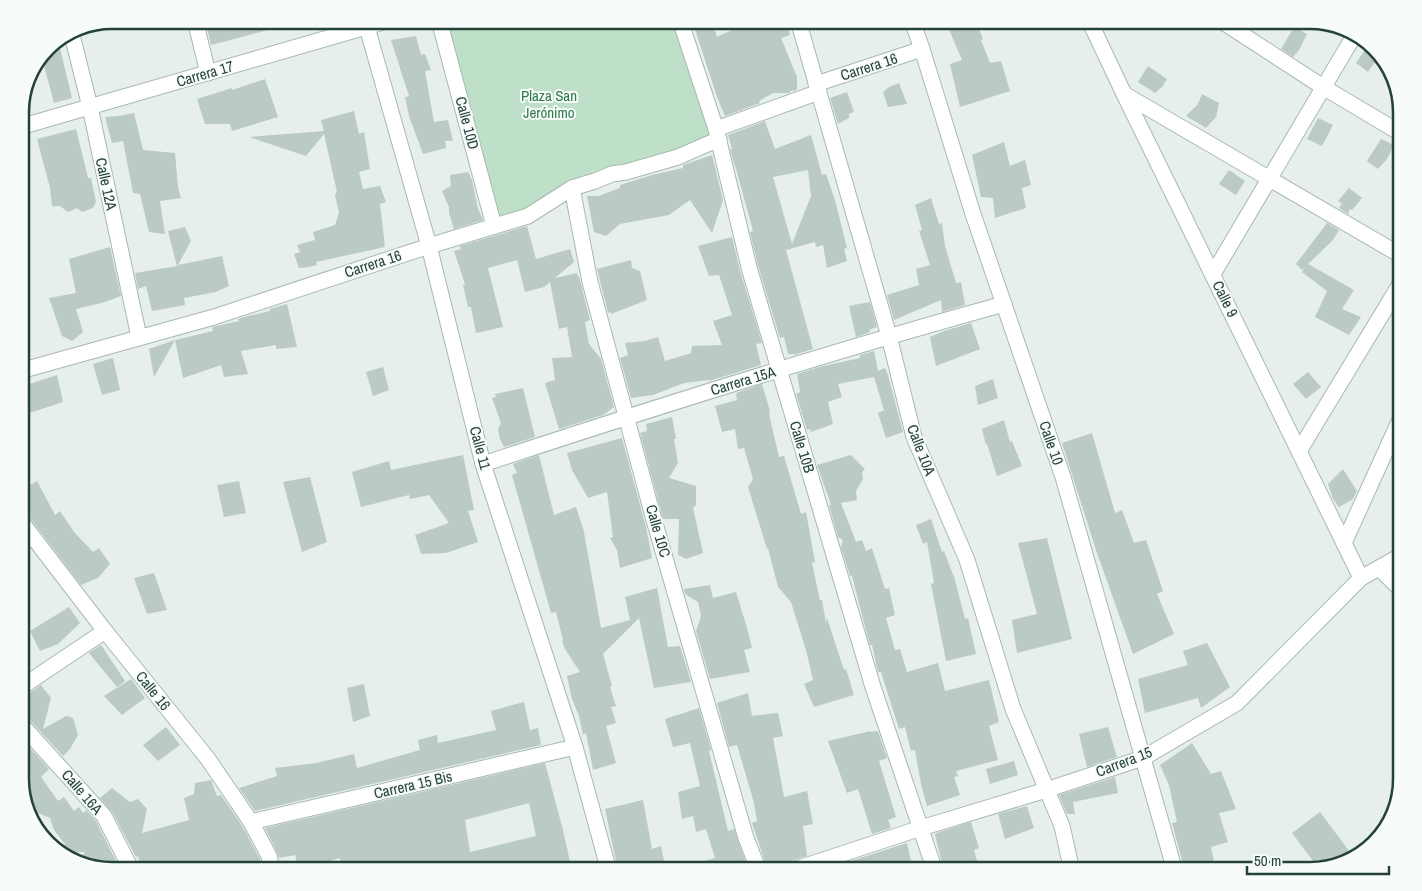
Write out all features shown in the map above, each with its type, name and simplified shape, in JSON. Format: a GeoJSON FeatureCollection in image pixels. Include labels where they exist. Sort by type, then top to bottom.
{"type":"FeatureCollection","features":[{"type":"Feature","properties":{"kind":"street"},"geometry":{"type":"LineString","coordinates":[[198,29],[208,73]]}},
{"type":"Feature","properties":{"kind":"street","name":"Carrera 17"},"geometry":{"type":"LineString","coordinates":[[29,124],[208,73],[347,29]]}},
{"type":"Feature","properties":{"kind":"street","name":"Calle 11"},"geometry":{"type":"LineString","coordinates":[[368,29],[429,246],[483,464],[575,747],[607,862]]}},
{"type":"Feature","properties":{"kind":"street","name":"Calle 10D"},"geometry":{"type":"LineString","coordinates":[[441,29],[494,226]]}},
{"type":"Feature","properties":{"kind":"street","name":"Calle 10B"},"geometry":{"type":"LineString","coordinates":[[683,29],[717,134],[750,271],[873,687],[932,862]]}},
{"type":"Feature","properties":{"kind":"street","name":"Calle 10A"},"geometry":{"type":"LineString","coordinates":[[801,29],[889,336],[914,437],[967,560],[1013,709],[1062,826],[1070,862]]}},
{"type":"Feature","properties":{"kind":"street","name":"Calle 10"},"geometry":{"type":"LineString","coordinates":[[915,29],[973,214],[1063,477],[1172,862]]}},
{"type":"Feature","properties":{"kind":"street","name":"Calle 9"},"geometry":{"type":"LineString","coordinates":[[1093,29],[1361,578]]}},
{"type":"Feature","properties":{"kind":"street"},"geometry":{"type":"LineString","coordinates":[[1234,29],[1323,87],[1393,129]]}},
{"type":"Feature","properties":{"kind":"street","name":"Calle 12A"},"geometry":{"type":"LineString","coordinates":[[73,39],[90,107],[139,337]]}},
{"type":"Feature","properties":{"kind":"street"},"geometry":{"type":"LineString","coordinates":[[1212,274],[1351,40]]}},
{"type":"Feature","properties":{"kind":"street","name":"Carrera 16"},"geometry":{"type":"LineString","coordinates":[[29,368],[214,317],[429,246],[528,216],[572,188],[612,174],[626,172],[678,157],[717,134],[817,88],[922,49]]}},
{"type":"Feature","properties":{"kind":"street"},"geometry":{"type":"LineString","coordinates":[[1124,94],[1393,251]]}},
{"type":"Feature","properties":{"kind":"street","name":"Calle 10C"},"geometry":{"type":"LineString","coordinates":[[572,188],[590,282],[626,417],[743,829],[756,862]]}},
{"type":"Feature","properties":{"kind":"street"},"geometry":{"type":"LineString","coordinates":[[1299,451],[1393,296]]}},
{"type":"Feature","properties":{"kind":"street","name":"Carrera 15A"},"geometry":{"type":"LineString","coordinates":[[483,464],[626,417],[889,336],[1004,304]]}},
{"type":"Feature","properties":{"kind":"street"},"geometry":{"type":"LineString","coordinates":[[1344,542],[1393,435]]}},
{"type":"Feature","properties":{"kind":"street","name":"Calle 16"},"geometry":{"type":"LineString","coordinates":[[29,532],[105,631],[208,759],[251,822],[269,856],[270,862]]}},
{"type":"Feature","properties":{"kind":"street","name":"Carrera 15"},"geometry":{"type":"LineString","coordinates":[[818,862],[1143,758],[1238,703],[1361,578],[1393,560]]}},
{"type":"Feature","properties":{"kind":"street"},"geometry":{"type":"LineString","coordinates":[[1378,568],[1393,582]]}},
{"type":"Feature","properties":{"kind":"street"},"geometry":{"type":"LineString","coordinates":[[29,682],[105,631]]}},
{"type":"Feature","properties":{"kind":"street","name":"Calle 16A"},"geometry":{"type":"LineString","coordinates":[[29,733],[104,816],[127,862]]}},
{"type":"Feature","properties":{"kind":"street","name":"Carrera 15 Bis"},"geometry":{"type":"LineString","coordinates":[[251,822],[575,747]]}},
{"type":"Feature","properties":{"kind":"green space","name":"Plaza San Jerónimo"},"geometry":{"type":"Polygon","coordinates":[[[442,29],[680,29],[715,138],[494,225],[442,29]]]}},
{"type":"Feature","properties":{"kind":"building"},"geometry":{"type":"Polygon","coordinates":[[[207,29],[272,29],[211,45],[207,29]]]}},
{"type":"Feature","properties":{"kind":"building"},"geometry":{"type":"Polygon","coordinates":[[[695,29],[715,29],[717,37],[735,29],[788,29],[790,35],[781,38],[797,77],[797,90],[792,90],[789,93],[773,93],[759,101],[760,103],[725,116],[695,29]]]}},
{"type":"Feature","properties":{"kind":"building"},"geometry":{"type":"Polygon","coordinates":[[[949,29],[979,29],[990,63],[1001,61],[1010,91],[960,107],[950,64],[962,60],[949,29]]]}},
{"type":"Feature","properties":{"kind":"building"},"geometry":{"type":"Polygon","coordinates":[[[1293,29],[1298,29],[1307,34],[1293,57],[1281,49],[1293,29]]]}},
{"type":"Feature","properties":{"kind":"building"},"geometry":{"type":"Polygon","coordinates":[[[416,36],[421,55],[425,54],[431,70],[425,71],[434,122],[448,120],[453,141],[445,141],[446,148],[423,154],[409,116],[405,97],[409,96],[391,40],[416,36]]]}},
{"type":"Feature","properties":{"kind":"building"},"geometry":{"type":"Polygon","coordinates":[[[60,47],[72,98],[54,103],[44,65],[60,47]]]}},
{"type":"Feature","properties":{"kind":"building"},"geometry":{"type":"Polygon","coordinates":[[[1365,50],[1376,61],[1368,72],[1356,63],[1365,50]]]}},
{"type":"Feature","properties":{"kind":"building"},"geometry":{"type":"Polygon","coordinates":[[[1148,66],[1167,79],[1163,86],[1155,93],[1138,82],[1148,66]]]}},
{"type":"Feature","properties":{"kind":"building"},"geometry":{"type":"Polygon","coordinates":[[[265,79],[278,117],[232,131],[230,124],[205,124],[197,99],[265,79]]]}},
{"type":"Feature","properties":{"kind":"building"},"geometry":{"type":"Polygon","coordinates":[[[899,83],[907,104],[888,107],[883,92],[899,83]]]}},
{"type":"Feature","properties":{"kind":"building"},"geometry":{"type":"Polygon","coordinates":[[[847,92],[854,112],[849,114],[849,118],[838,124],[830,98],[847,92]]]}},
{"type":"Feature","properties":{"kind":"building"},"geometry":{"type":"Polygon","coordinates":[[[1202,94],[1219,103],[1216,117],[1206,128],[1186,116],[1198,104],[1202,94]]]}},
{"type":"Feature","properties":{"kind":"building"},"geometry":{"type":"Polygon","coordinates":[[[354,111],[359,134],[364,132],[370,169],[359,172],[363,189],[380,186],[386,202],[380,204],[385,247],[316,262],[317,265],[299,268],[294,254],[300,252],[297,245],[315,240],[313,232],[335,225],[339,213],[335,195],[337,192],[324,134],[306,156],[249,137],[324,131],[321,120],[354,111]]]}},
{"type":"Feature","properties":{"kind":"building"},"geometry":{"type":"Polygon","coordinates":[[[134,113],[143,150],[175,153],[178,187],[181,198],[160,201],[165,234],[149,232],[140,194],[133,193],[123,141],[112,143],[105,117],[134,113]]]}},
{"type":"Feature","properties":{"kind":"building"},"geometry":{"type":"Polygon","coordinates":[[[1318,118],[1333,125],[1322,146],[1307,139],[1318,118]]]}},
{"type":"Feature","properties":{"kind":"building"},"geometry":{"type":"Polygon","coordinates":[[[765,121],[775,149],[811,135],[822,175],[826,174],[835,200],[847,248],[844,249],[847,261],[827,268],[823,245],[816,247],[815,242],[786,250],[813,349],[794,355],[788,354],[784,337],[780,338],[759,269],[750,232],[753,231],[730,149],[732,149],[728,135],[765,121]],[[808,170],[773,177],[792,244],[811,196],[808,170]]]}},
{"type":"Feature","properties":{"kind":"building"},"geometry":{"type":"Polygon","coordinates":[[[76,129],[88,178],[91,178],[96,202],[93,208],[82,212],[77,208],[68,212],[60,206],[52,206],[50,188],[37,139],[76,129]]]}},
{"type":"Feature","properties":{"kind":"building"},"geometry":{"type":"Polygon","coordinates":[[[1381,139],[1393,145],[1387,159],[1378,169],[1367,161],[1381,139]]]}},
{"type":"Feature","properties":{"kind":"building"},"geometry":{"type":"Polygon","coordinates":[[[1004,142],[1010,166],[1025,160],[1031,185],[1022,188],[1026,208],[995,218],[993,198],[981,197],[972,155],[1004,142]]]}},
{"type":"Feature","properties":{"kind":"building"},"geometry":{"type":"Polygon","coordinates":[[[712,155],[723,200],[712,233],[690,200],[669,215],[620,224],[606,236],[594,232],[587,196],[598,196],[620,188],[620,185],[683,168],[683,165],[712,155]]]}},
{"type":"Feature","properties":{"kind":"building"},"geometry":{"type":"Polygon","coordinates":[[[1229,170],[1245,181],[1236,195],[1219,184],[1229,170]]]}},
{"type":"Feature","properties":{"kind":"building"},"geometry":{"type":"Polygon","coordinates":[[[468,172],[483,220],[454,229],[449,207],[442,191],[451,186],[450,175],[468,172]]]}},
{"type":"Feature","properties":{"kind":"building"},"geometry":{"type":"Polygon","coordinates":[[[1349,188],[1362,198],[1352,210],[1350,209],[1348,214],[1339,208],[1342,204],[1338,201],[1349,188]]]}},
{"type":"Feature","properties":{"kind":"building"},"geometry":{"type":"Polygon","coordinates":[[[931,198],[939,224],[942,223],[945,246],[956,283],[961,282],[965,305],[942,312],[941,300],[894,320],[887,295],[919,285],[916,269],[930,265],[919,231],[922,230],[915,205],[931,198]]]}},
{"type":"Feature","properties":{"kind":"building"},"geometry":{"type":"Polygon","coordinates":[[[1327,223],[1339,230],[1333,240],[1308,264],[1354,290],[1342,309],[1361,317],[1349,335],[1315,317],[1327,291],[1302,272],[1305,267],[1302,270],[1296,264],[1327,223]]]}},
{"type":"Feature","properties":{"kind":"building"},"geometry":{"type":"Polygon","coordinates":[[[527,226],[536,259],[570,249],[574,262],[555,278],[577,273],[579,276],[590,320],[585,322],[589,344],[601,359],[614,407],[603,415],[559,429],[545,383],[555,380],[552,358],[572,357],[567,327],[559,329],[550,282],[544,287],[525,292],[517,260],[488,268],[503,327],[476,333],[471,307],[468,307],[463,285],[465,284],[454,251],[461,249],[460,246],[527,226]]]}},
{"type":"Feature","properties":{"kind":"building"},"geometry":{"type":"Polygon","coordinates":[[[185,227],[191,241],[178,265],[222,256],[229,286],[216,292],[184,298],[185,305],[152,311],[146,286],[138,289],[135,273],[177,266],[168,231],[185,227]]]}},
{"type":"Feature","properties":{"kind":"building"},"geometry":{"type":"Polygon","coordinates":[[[732,237],[762,343],[756,344],[761,365],[709,381],[684,383],[653,395],[631,398],[620,358],[628,355],[625,343],[658,337],[665,361],[691,353],[692,346],[722,345],[713,321],[732,315],[719,275],[709,276],[698,246],[732,237]]]}},
{"type":"Feature","properties":{"kind":"building"},"geometry":{"type":"Polygon","coordinates":[[[110,247],[121,296],[76,309],[83,332],[72,341],[62,336],[49,298],[76,293],[69,259],[110,247]]]}},
{"type":"Feature","properties":{"kind":"building"},"geometry":{"type":"Polygon","coordinates":[[[631,260],[632,268],[640,271],[647,300],[611,314],[611,312],[608,313],[597,269],[631,260]]]}},
{"type":"Feature","properties":{"kind":"building"},"geometry":{"type":"Polygon","coordinates":[[[870,302],[877,327],[869,330],[870,332],[856,337],[849,306],[870,302]]]}},
{"type":"Feature","properties":{"kind":"building"},"geometry":{"type":"Polygon","coordinates":[[[287,304],[297,347],[276,349],[276,345],[241,351],[248,374],[224,377],[221,365],[183,378],[175,340],[213,331],[212,327],[239,321],[238,319],[270,311],[270,309],[287,304]]]}},
{"type":"Feature","properties":{"kind":"building"},"geometry":{"type":"Polygon","coordinates":[[[971,323],[980,349],[936,366],[930,337],[971,323]]]}},
{"type":"Feature","properties":{"kind":"building"},"geometry":{"type":"Polygon","coordinates":[[[175,340],[154,377],[149,349],[175,340]]]}},
{"type":"Feature","properties":{"kind":"building"},"geometry":{"type":"Polygon","coordinates":[[[874,351],[878,371],[885,368],[888,375],[903,432],[886,438],[878,413],[884,410],[874,377],[838,384],[842,397],[828,402],[833,424],[811,432],[810,429],[807,430],[796,394],[800,392],[797,374],[860,358],[860,355],[874,351]]]}},
{"type":"Feature","properties":{"kind":"building"},"geometry":{"type":"Polygon","coordinates":[[[113,358],[120,390],[102,395],[93,364],[113,358]]]}},
{"type":"Feature","properties":{"kind":"building"},"geometry":{"type":"Polygon","coordinates":[[[383,367],[389,390],[373,396],[366,372],[383,367]]]}},
{"type":"Feature","properties":{"kind":"building"},"geometry":{"type":"Polygon","coordinates":[[[1308,372],[1321,387],[1306,399],[1293,384],[1308,372]]]}},
{"type":"Feature","properties":{"kind":"building"},"geometry":{"type":"Polygon","coordinates":[[[57,375],[63,402],[29,413],[29,384],[57,375]]]}},
{"type":"Feature","properties":{"kind":"building"},"geometry":{"type":"Polygon","coordinates":[[[993,379],[998,398],[978,405],[975,386],[993,379]]]}},
{"type":"Feature","properties":{"kind":"building"},"geometry":{"type":"Polygon","coordinates":[[[762,384],[770,411],[769,414],[779,457],[784,456],[801,514],[806,512],[815,562],[812,563],[826,623],[827,618],[854,695],[814,707],[804,684],[813,680],[806,650],[791,602],[778,587],[768,548],[748,487],[753,479],[744,448],[738,449],[735,429],[722,432],[715,406],[737,400],[736,393],[762,384]]]}},
{"type":"Feature","properties":{"kind":"building"},"geometry":{"type":"Polygon","coordinates":[[[523,388],[535,437],[504,447],[498,429],[501,423],[492,398],[496,397],[495,394],[523,388]]]}},
{"type":"Feature","properties":{"kind":"building"},"geometry":{"type":"Polygon","coordinates":[[[672,417],[678,463],[669,478],[696,486],[696,505],[693,508],[703,553],[686,559],[678,555],[679,519],[663,519],[640,433],[647,431],[646,424],[672,417]]]}},
{"type":"Feature","properties":{"kind":"building"},"geometry":{"type":"Polygon","coordinates":[[[1004,420],[1010,442],[1012,441],[1022,466],[997,476],[982,429],[1004,420]]]}},
{"type":"Feature","properties":{"kind":"building"},"geometry":{"type":"Polygon","coordinates":[[[1092,433],[1115,513],[1122,510],[1134,543],[1146,540],[1163,591],[1157,594],[1174,634],[1133,654],[1096,550],[1062,443],[1092,433]]]}},
{"type":"Feature","properties":{"kind":"building"},"geometry":{"type":"Polygon","coordinates":[[[622,438],[646,527],[652,558],[620,568],[617,550],[610,538],[613,537],[607,492],[588,498],[572,470],[567,453],[622,438]]]}},
{"type":"Feature","properties":{"kind":"building"},"geometry":{"type":"Polygon","coordinates":[[[463,455],[474,510],[468,511],[478,542],[446,553],[421,554],[415,535],[449,523],[429,495],[410,499],[409,495],[361,507],[352,472],[389,461],[391,470],[463,455]]]}},
{"type":"Feature","properties":{"kind":"building"},"geometry":{"type":"Polygon","coordinates":[[[539,455],[554,515],[576,507],[584,532],[601,628],[630,620],[625,597],[657,588],[668,647],[680,646],[691,682],[654,688],[639,618],[603,654],[616,706],[611,707],[616,723],[606,726],[616,763],[593,770],[586,733],[583,735],[567,676],[580,672],[565,649],[556,612],[551,613],[512,475],[517,473],[513,464],[539,455]]]}},
{"type":"Feature","properties":{"kind":"building"},"geometry":{"type":"Polygon","coordinates":[[[851,455],[865,469],[862,472],[863,479],[856,491],[857,500],[841,503],[856,542],[862,540],[866,551],[872,548],[885,589],[889,588],[895,615],[886,618],[895,650],[900,649],[907,672],[938,663],[945,691],[989,680],[999,722],[989,726],[998,760],[956,771],[958,776],[954,777],[960,795],[927,806],[915,750],[911,751],[905,727],[899,729],[881,672],[878,672],[852,576],[850,576],[841,547],[843,540],[838,537],[829,505],[831,505],[817,465],[851,455]]]}},
{"type":"Feature","properties":{"kind":"building"},"geometry":{"type":"Polygon","coordinates":[[[1343,469],[1357,491],[1353,499],[1339,507],[1333,499],[1328,484],[1343,469]]]}},
{"type":"Feature","properties":{"kind":"building"},"geometry":{"type":"Polygon","coordinates":[[[310,477],[327,542],[302,552],[283,482],[310,477]]]}},
{"type":"Feature","properties":{"kind":"building"},"geometry":{"type":"Polygon","coordinates":[[[37,481],[55,515],[60,511],[74,532],[93,552],[99,548],[110,564],[98,578],[81,585],[29,517],[29,486],[37,481]]]}},
{"type":"Feature","properties":{"kind":"building"},"geometry":{"type":"Polygon","coordinates":[[[239,481],[246,513],[224,517],[217,485],[239,481]]]}},
{"type":"Feature","properties":{"kind":"building"},"geometry":{"type":"Polygon","coordinates":[[[931,519],[942,552],[944,551],[955,580],[965,619],[968,618],[976,654],[946,661],[931,584],[934,583],[927,542],[923,544],[916,525],[931,519]]]}},
{"type":"Feature","properties":{"kind":"building"},"geometry":{"type":"Polygon","coordinates":[[[1047,538],[1072,639],[1017,653],[1012,620],[1037,614],[1018,543],[1047,538]]]}},
{"type":"Feature","properties":{"kind":"building"},"geometry":{"type":"Polygon","coordinates":[[[154,573],[167,610],[147,614],[134,578],[154,573]]]}},
{"type":"Feature","properties":{"kind":"building"},"geometry":{"type":"Polygon","coordinates":[[[710,585],[713,598],[736,592],[752,648],[744,650],[750,672],[710,679],[696,631],[701,616],[698,602],[685,594],[684,589],[710,585]]]}},
{"type":"Feature","properties":{"kind":"building"},"geometry":{"type":"Polygon","coordinates":[[[69,607],[80,623],[58,644],[40,651],[30,631],[69,607]]]}},
{"type":"Feature","properties":{"kind":"building"},"geometry":{"type":"Polygon","coordinates":[[[1207,643],[1230,687],[1201,708],[1198,698],[1145,713],[1138,679],[1188,665],[1183,651],[1207,643]]]}},
{"type":"Feature","properties":{"kind":"building"},"geometry":{"type":"Polygon","coordinates":[[[101,645],[125,681],[117,687],[89,653],[101,645]]]}},
{"type":"Feature","properties":{"kind":"building"},"geometry":{"type":"Polygon","coordinates":[[[131,679],[145,698],[122,715],[104,696],[131,679]]]}},
{"type":"Feature","properties":{"kind":"building"},"geometry":{"type":"Polygon","coordinates":[[[364,684],[370,716],[353,722],[347,688],[364,684]]]}},
{"type":"Feature","properties":{"kind":"building"},"geometry":{"type":"Polygon","coordinates":[[[41,685],[51,698],[43,729],[66,716],[73,718],[78,735],[70,749],[63,756],[29,719],[29,693],[41,685]]]}},
{"type":"Feature","properties":{"kind":"building"},"geometry":{"type":"Polygon","coordinates":[[[748,693],[752,716],[778,713],[783,736],[773,738],[784,797],[807,791],[813,824],[803,826],[807,856],[787,862],[765,862],[752,823],[757,821],[754,803],[737,745],[729,747],[717,703],[748,693]]]}},
{"type":"Feature","properties":{"kind":"building"},"geometry":{"type":"Polygon","coordinates":[[[524,702],[530,730],[538,728],[541,745],[255,811],[239,788],[277,776],[275,768],[316,763],[354,754],[357,768],[420,750],[418,740],[437,735],[438,743],[496,730],[491,711],[524,702]]]}},
{"type":"Feature","properties":{"kind":"building"},"geometry":{"type":"Polygon","coordinates":[[[699,708],[711,750],[709,751],[728,831],[734,829],[746,862],[700,862],[715,858],[706,829],[696,832],[693,816],[682,819],[678,792],[700,786],[690,743],[673,747],[665,719],[699,708]]]}},
{"type":"Feature","properties":{"kind":"building"},"geometry":{"type":"Polygon","coordinates":[[[166,727],[180,745],[158,761],[143,745],[166,727]]]}},
{"type":"Feature","properties":{"kind":"building"},"geometry":{"type":"Polygon","coordinates":[[[1108,727],[1117,757],[1087,767],[1079,734],[1108,727]]]}},
{"type":"Feature","properties":{"kind":"building"},"geometry":{"type":"Polygon","coordinates":[[[878,731],[887,758],[879,761],[896,817],[888,820],[891,828],[872,834],[858,789],[847,793],[828,741],[878,731]]]}},
{"type":"Feature","properties":{"kind":"building"},"geometry":{"type":"Polygon","coordinates":[[[1192,743],[1211,774],[1221,771],[1236,809],[1219,813],[1228,842],[1211,847],[1214,862],[1183,862],[1172,823],[1177,822],[1169,785],[1160,765],[1192,743]]]}},
{"type":"Feature","properties":{"kind":"building"},"geometry":{"type":"Polygon","coordinates":[[[29,747],[49,769],[41,777],[58,801],[64,797],[74,811],[79,807],[83,813],[86,810],[96,821],[116,862],[101,862],[82,856],[85,852],[74,853],[66,848],[54,830],[50,818],[36,812],[33,806],[29,784],[29,747]]]}},
{"type":"Feature","properties":{"kind":"building"},"geometry":{"type":"Polygon","coordinates":[[[1014,761],[1018,775],[990,784],[986,769],[1014,761]]]}},
{"type":"Feature","properties":{"kind":"building"},"geometry":{"type":"Polygon","coordinates":[[[545,763],[570,862],[340,862],[340,858],[326,862],[297,862],[295,855],[279,858],[265,828],[545,763]],[[529,803],[465,820],[470,852],[536,836],[529,803]]]}},
{"type":"Feature","properties":{"kind":"building"},"geometry":{"type":"Polygon","coordinates":[[[1115,777],[1118,793],[1073,802],[1075,814],[1067,814],[1059,795],[1115,777]]]}},
{"type":"Feature","properties":{"kind":"building"},"geometry":{"type":"Polygon","coordinates":[[[211,780],[217,796],[221,795],[243,827],[260,862],[140,862],[112,812],[100,798],[112,788],[130,802],[138,799],[147,809],[142,833],[189,820],[184,798],[194,794],[195,783],[211,780]]]}},
{"type":"Feature","properties":{"kind":"building"},"geometry":{"type":"Polygon","coordinates":[[[643,800],[652,849],[661,846],[664,862],[616,862],[605,809],[643,800]]]}},
{"type":"Feature","properties":{"kind":"building"},"geometry":{"type":"Polygon","coordinates":[[[1027,806],[1034,828],[1005,839],[998,814],[1027,806]]]}},
{"type":"Feature","properties":{"kind":"building"},"geometry":{"type":"Polygon","coordinates":[[[1320,812],[1350,852],[1326,861],[1314,862],[1292,833],[1320,812]]]}},
{"type":"Feature","properties":{"kind":"building"},"geometry":{"type":"Polygon","coordinates":[[[971,822],[979,848],[974,850],[977,862],[942,862],[936,833],[971,822]]]}},
{"type":"Feature","properties":{"kind":"building"},"geometry":{"type":"Polygon","coordinates":[[[907,843],[911,862],[848,862],[907,843]]]}}]}
